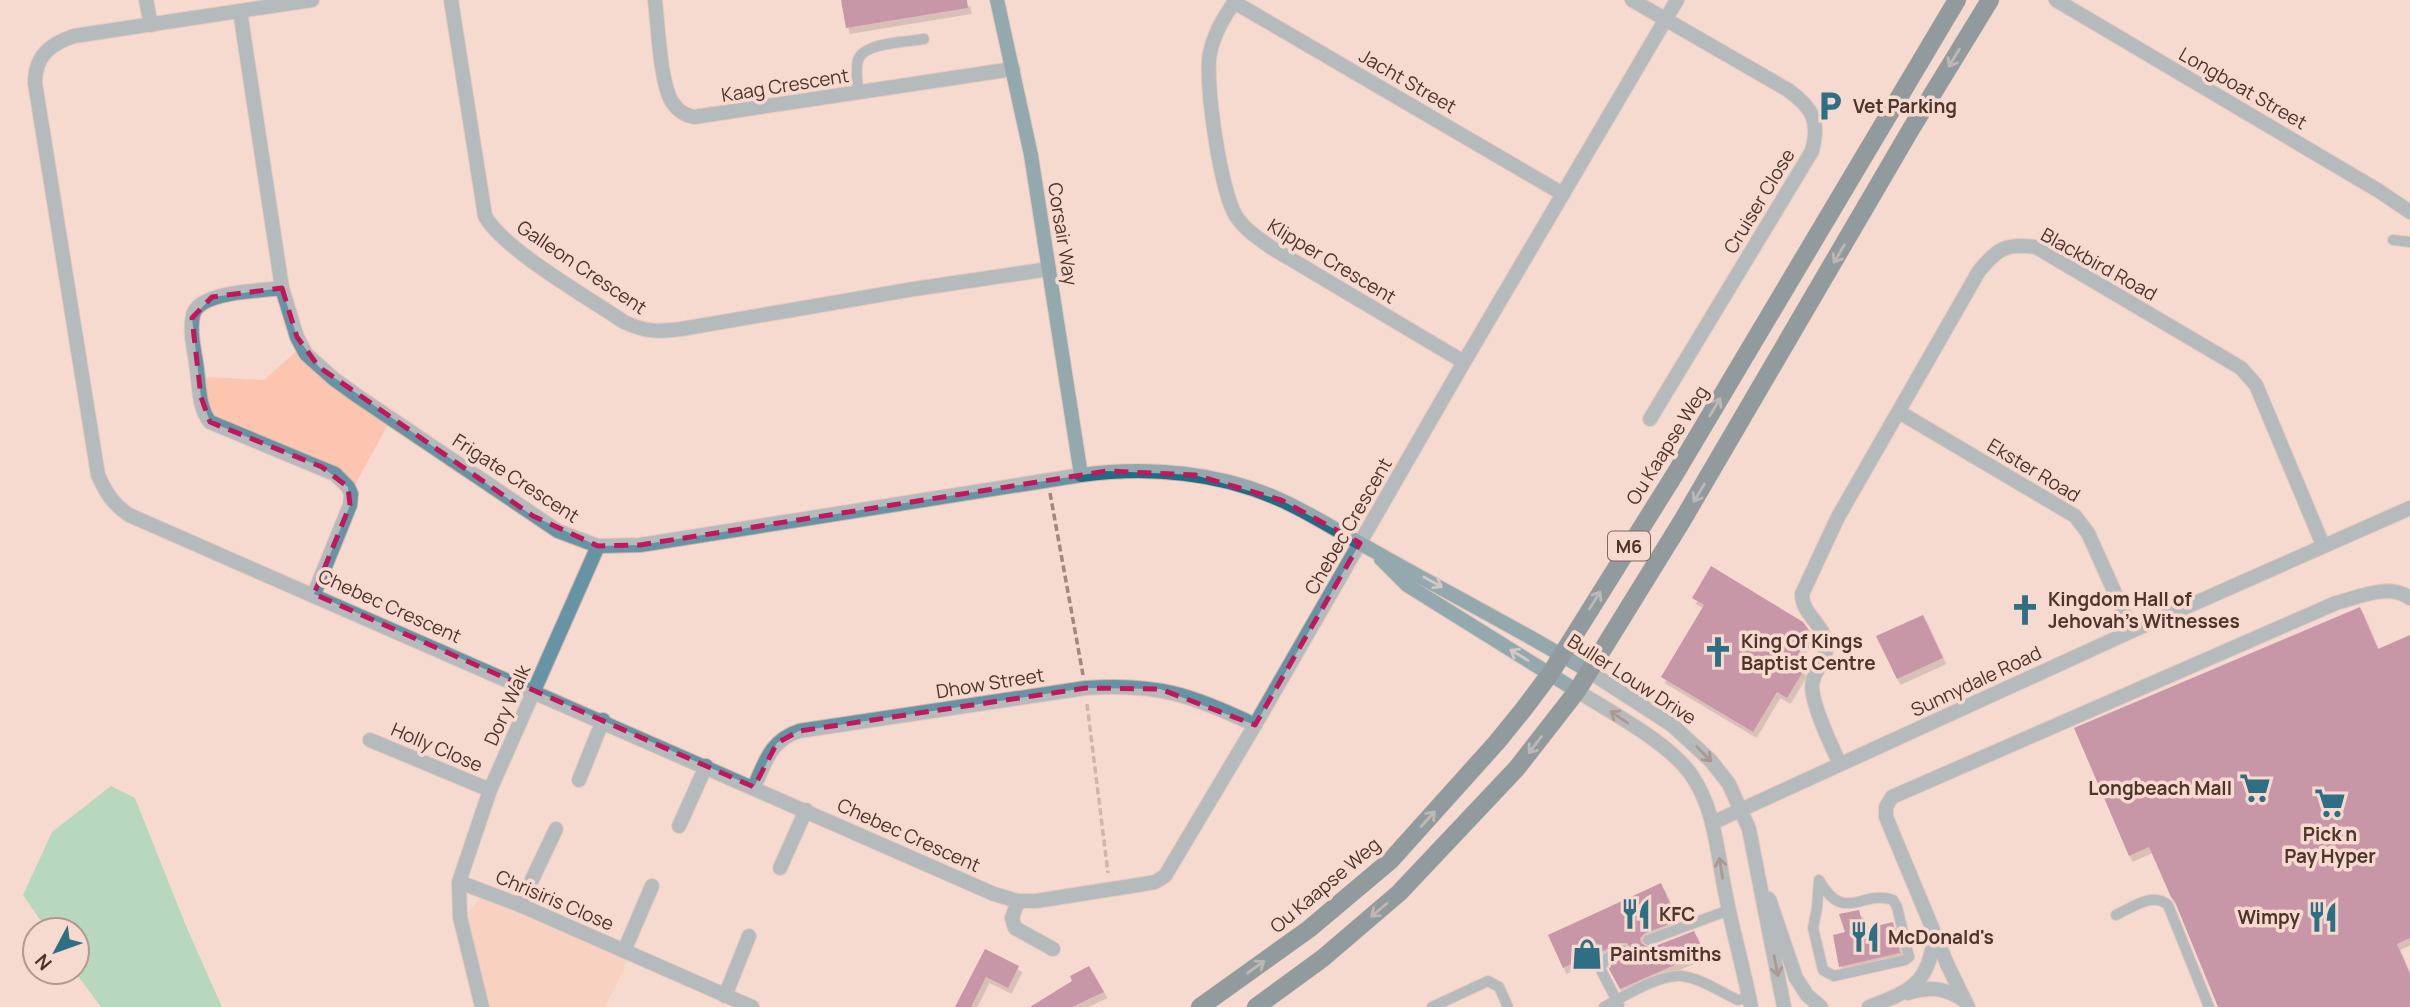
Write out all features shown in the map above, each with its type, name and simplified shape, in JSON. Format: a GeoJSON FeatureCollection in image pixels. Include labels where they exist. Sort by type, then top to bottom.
{"type":"FeatureCollection","features":[{"type":"Feature","properties":{"kind":"main road","name":"Ou Kaapse Weg"},"geometry":{"type":"LineString","coordinates":[[1200,1007],[1309,929],[1391,860],[1497,743],[1550,674],[1746,356],[1957,0]]}},
{"type":"Feature","properties":{"kind":"main road","name":"M6"},"geometry":{"type":"LineString","coordinates":[[1256,1007],[1323,958],[1399,893],[1517,768],[1577,691],[1696,497],[1904,141],[1990,0]]}},
{"type":"Feature","properties":{"kind":"street"},"geometry":{"type":"LineString","coordinates":[[146,0],[152,25],[312,0]]}},
{"type":"Feature","properties":{"kind":"street","name":"Galleon Crescent"},"geometry":{"type":"LineString","coordinates":[[451,0],[485,216],[491,226],[514,247],[624,322],[658,332],[1049,269]]}},
{"type":"Feature","properties":{"kind":"street","name":"Kaag Crescent"},"geometry":{"type":"LineString","coordinates":[[655,0],[666,87],[671,100],[684,115],[702,117],[1013,69]]}},
{"type":"Feature","properties":{"kind":"street","name":"Corsair Way"},"geometry":{"type":"LineString","coordinates":[[997,0],[1031,155],[1081,475]]}},
{"type":"Feature","properties":{"kind":"street"},"geometry":{"type":"LineString","coordinates":[[1632,0],[1665,19]]}},
{"type":"Feature","properties":{"kind":"street","name":"Chebec Crescent"},"geometry":{"type":"LineString","coordinates":[[152,25],[74,36],[54,43],[41,56],[35,70],[98,475],[115,505],[130,515],[982,888],[1018,901],[1035,901],[1155,882],[1165,876],[1366,547],[1464,362],[1677,0]]}},
{"type":"Feature","properties":{"kind":"street","name":"Longboat Street"},"geometry":{"type":"LineString","coordinates":[[2056,0],[2410,212]]}},
{"type":"Feature","properties":{"kind":"street","name":"Jacht Street"},"geometry":{"type":"LineString","coordinates":[[1235,1],[1563,194]]}},
{"type":"Feature","properties":{"kind":"street","name":"Klipper Crescent"},"geometry":{"type":"LineString","coordinates":[[1235,1],[1214,37],[1209,55],[1208,75],[1225,189],[1235,215],[1251,234],[1272,248],[1464,362]]}},
{"type":"Feature","properties":{"kind":"street","name":"Frigate Crescent"},"geometry":{"type":"LineString","coordinates":[[240,12],[282,288],[297,337],[306,354],[326,373],[533,516],[575,539],[598,546],[640,545],[1081,475]]}},
{"type":"Feature","properties":{"kind":"street","name":"Cruiser Close"},"geometry":{"type":"LineString","coordinates":[[1650,419],[1812,150],[1816,135],[1814,119],[1802,100],[1665,19]]}},
{"type":"Feature","properties":{"kind":"street","name":"Blackbird Road"},"geometry":{"type":"LineString","coordinates":[[1840,764],[1828,738],[1812,687],[1826,652],[1826,640],[1802,603],[1802,594],[1838,517],[1979,271],[1992,255],[2010,246],[2036,247],[2241,368],[2250,376],[2323,545]]}},
{"type":"Feature","properties":{"kind":"street"},"geometry":{"type":"LineString","coordinates":[[282,288],[212,297],[198,306],[194,312],[192,326],[203,411],[210,422],[322,467],[335,474],[348,487],[351,494],[350,505],[314,594]]}},
{"type":"Feature","properties":{"kind":"street","name":"Ekster Road"},"geometry":{"type":"LineString","coordinates":[[1899,412],[2076,516],[2088,533],[2132,631]]}},
{"type":"Feature","properties":{"kind":"street","name":"Buller Louw Drive"},"geometry":{"type":"LineString","coordinates":[[1081,475],[1107,471],[1161,471],[1195,475],[1281,500],[1562,655],[1672,725],[1696,745],[1729,784],[1742,810],[1757,869],[1784,1007]]}},
{"type":"Feature","properties":{"kind":"street","name":"Sunnydale Road"},"geometry":{"type":"LineString","coordinates":[[1712,823],[2132,631],[2410,508]]}},
{"type":"Feature","properties":{"kind":"street","name":"Dory Walk"},"geometry":{"type":"LineString","coordinates":[[458,882],[490,790],[598,546]]}},
{"type":"Feature","properties":{"kind":"street","name":"Buller Louw Drive"},"geometry":{"type":"LineString","coordinates":[[1366,547],[1407,585],[1577,691],[1674,756],[1689,772],[1701,792],[1718,843],[1746,1001]]}},
{"type":"Feature","properties":{"kind":"street"},"geometry":{"type":"LineString","coordinates":[[1966,1004],[1886,817],[1886,807],[1892,797],[2336,603],[2377,592],[2394,591],[2410,597]]}},
{"type":"Feature","properties":{"kind":"street","name":"Dhow Street"},"geometry":{"type":"LineString","coordinates":[[754,787],[776,743],[799,731],[1086,688],[1121,686],[1160,689],[1216,706],[1255,725]]}},
{"type":"Feature","properties":{"kind":"street"},"geometry":{"type":"LineString","coordinates":[[579,780],[603,720]]}},
{"type":"Feature","properties":{"kind":"street","name":"Holly Close"},"geometry":{"type":"LineString","coordinates":[[370,740],[490,790]]}},
{"type":"Feature","properties":{"kind":"street"},"geometry":{"type":"LineString","coordinates":[[679,826],[706,766]]}},
{"type":"Feature","properties":{"kind":"street"},"geometry":{"type":"LineString","coordinates":[[780,868],[806,810]]}},
{"type":"Feature","properties":{"kind":"street"},"geometry":{"type":"LineString","coordinates":[[520,905],[556,829]]}},
{"type":"Feature","properties":{"kind":"street"},"geometry":{"type":"LineString","coordinates":[[1757,869],[1779,924],[1796,978],[1807,995],[1821,1007]]}},
{"type":"Feature","properties":{"kind":"street"},"geometry":{"type":"LineString","coordinates":[[458,882],[460,917],[482,1007]]}},
{"type":"Feature","properties":{"kind":"street","name":"Chrisiris Close"},"geometry":{"type":"LineString","coordinates":[[458,882],[520,905],[752,1007]]}},
{"type":"Feature","properties":{"kind":"street"},"geometry":{"type":"LineString","coordinates":[[624,951],[652,886]]}},
{"type":"Feature","properties":{"kind":"street"},"geometry":{"type":"LineString","coordinates":[[1018,901],[1012,918],[1015,928],[1053,949]]}},
{"type":"Feature","properties":{"kind":"street"},"geometry":{"type":"LineString","coordinates":[[1903,994],[1914,985],[1931,961],[1935,933]]}},
{"type":"Feature","properties":{"kind":"street"},"geometry":{"type":"LineString","coordinates":[[725,996],[749,936]]}},
{"type":"Feature","properties":{"kind":"street"},"geometry":{"type":"LineString","coordinates":[[1869,1007],[1903,994],[1940,988],[1948,990],[1966,1004]]}},
{"type":"Feature","properties":{"kind":"lane"},"geometry":{"type":"LineString","coordinates":[[859,93],[858,62],[863,52],[873,47],[924,39]]}},
{"type":"Feature","properties":{"kind":"lane"},"geometry":{"type":"LineString","coordinates":[[2393,240],[2410,242]]}},
{"type":"Feature","properties":{"kind":"lane"},"geometry":{"type":"LineString","coordinates":[[1819,880],[1832,898],[1844,903],[1882,898],[1893,900],[1909,957],[1834,976],[1824,970],[1812,928],[1819,880]]}},
{"type":"Feature","properties":{"kind":"lane"},"geometry":{"type":"LineString","coordinates":[[2116,915],[2151,899],[2163,901],[2168,905],[2209,1007]]}},
{"type":"Feature","properties":{"kind":"lane"},"geometry":{"type":"LineString","coordinates":[[1648,940],[1729,910]]}},
{"type":"Feature","properties":{"kind":"lane"},"geometry":{"type":"LineString","coordinates":[[1619,1004],[1600,968],[1607,958],[1623,950]]}},
{"type":"Feature","properties":{"kind":"lane"},"geometry":{"type":"LineString","coordinates":[[1604,1007],[1619,1004],[1654,983],[1679,976],[1707,984],[1746,1001]]}},
{"type":"Feature","properties":{"kind":"lane"},"geometry":{"type":"LineString","coordinates":[[1433,1007],[1488,981],[1499,987],[1508,1007]]}},
{"type":"Feature","properties":{"kind":"lane"},"geometry":{"type":"LineString","coordinates":[[1461,994],[1466,1007]]}},
{"type":"Feature","properties":{"kind":"lane"},"geometry":{"type":"LineString","coordinates":[[1727,1007],[1746,1001]]}},
{"type":"Feature","properties":{"kind":"highlighted area"},"geometry":{"type":"Polygon","coordinates":[[[282,288],[297,337],[319,367],[533,516],[598,546],[640,545],[1107,471],[1195,475],[1281,500],[1360,543],[1255,725],[1160,689],[1086,688],[799,731],[777,743],[754,787],[314,594],[350,505],[348,487],[322,467],[210,422],[201,397],[192,318],[212,297],[282,288]]]}},
{"type":"Feature","properties":{"kind":"shaded area"},"geometry":{"type":"Polygon","coordinates":[[[302,346],[392,417],[349,496],[337,476],[211,417],[203,377],[264,380],[302,346]]]}},
{"type":"Feature","properties":{"kind":"shaded area"},"geometry":{"type":"Polygon","coordinates":[[[111,786],[135,798],[186,926],[222,1007],[101,1007],[85,986],[91,986],[91,916],[37,916],[23,895],[52,832],[111,786]]]}},
{"type":"Feature","properties":{"kind":"shaded area"},"geometry":{"type":"Polygon","coordinates":[[[484,893],[631,954],[605,1007],[486,1007],[467,914],[484,893]]]}},
{"type":"Feature","properties":{"kind":"building"},"geometry":{"type":"Polygon","coordinates":[[[841,0],[967,0],[968,8],[846,28],[841,0]]]}},
{"type":"Feature","properties":{"kind":"building"},"geometry":{"type":"Polygon","coordinates":[[[1711,566],[1803,622],[1811,633],[1793,663],[1804,670],[1787,698],[1777,692],[1753,732],[1661,677],[1704,605],[1692,598],[1711,566]]]}},
{"type":"Feature","properties":{"kind":"building","name":"Longbeach Mall"},"geometry":{"type":"Polygon","coordinates":[[[2360,607],[2378,649],[2410,635],[2410,938],[2397,944],[2410,974],[2410,1007],[2218,1007],[2149,847],[2129,856],[2074,728],[2360,607]]]}},
{"type":"Feature","properties":{"kind":"building"},"geometry":{"type":"Polygon","coordinates":[[[1923,615],[1943,658],[1897,679],[1876,636],[1923,615]]]}},
{"type":"Feature","properties":{"kind":"building"},"geometry":{"type":"Polygon","coordinates":[[[1661,883],[1678,921],[1645,933],[1640,938],[1641,943],[1650,948],[1694,931],[1704,952],[1620,989],[1609,969],[1612,964],[1629,955],[1630,947],[1627,943],[1619,943],[1603,951],[1598,957],[1596,953],[1563,968],[1548,935],[1661,883]]]}},
{"type":"Feature","properties":{"kind":"building"},"geometry":{"type":"Polygon","coordinates":[[[1859,910],[1864,929],[1893,922],[1900,953],[1839,967],[1833,935],[1845,932],[1839,914],[1859,910]]]}},
{"type":"Feature","properties":{"kind":"building"},"geometry":{"type":"Polygon","coordinates":[[[985,949],[1019,966],[1008,988],[986,977],[971,1007],[955,1007],[985,949]]]}},
{"type":"Feature","properties":{"kind":"building"},"geometry":{"type":"Polygon","coordinates":[[[1089,966],[1104,992],[1072,1007],[1030,1007],[1072,981],[1070,976],[1089,966]]]}},
{"type":"Feature","properties":{"kind":"place","name":"Vet Parking"},"geometry":{"type":"Point","coordinates":[1830,106]}},
{"type":"Feature","properties":{"kind":"place","name":"Kingdom Hall of Jehovah's Witnesses"},"geometry":{"type":"Point","coordinates":[2025,610]}},
{"type":"Feature","properties":{"kind":"place","name":"King Of Kings Baptist Centre"},"geometry":{"type":"Point","coordinates":[1718,652]}},
{"type":"Feature","properties":{"kind":"place","name":"Longbeach Mall"},"geometry":{"type":"Point","coordinates":[2255,788]}},
{"type":"Feature","properties":{"kind":"place","name":"Pick n Pay Hyper"},"geometry":{"type":"Point","coordinates":[2330,803]}},
{"type":"Feature","properties":{"kind":"place","name":"KFC"},"geometry":{"type":"Point","coordinates":[1636,914]}},
{"type":"Feature","properties":{"kind":"place","name":"Wimpy"},"geometry":{"type":"Point","coordinates":[2323,917]}},
{"type":"Feature","properties":{"kind":"place","name":"McDonald's"},"geometry":{"type":"Point","coordinates":[1865,937]}},
{"type":"Feature","properties":{"kind":"place","name":"Paintsmiths"},"geometry":{"type":"Point","coordinates":[1587,954]}}]}
